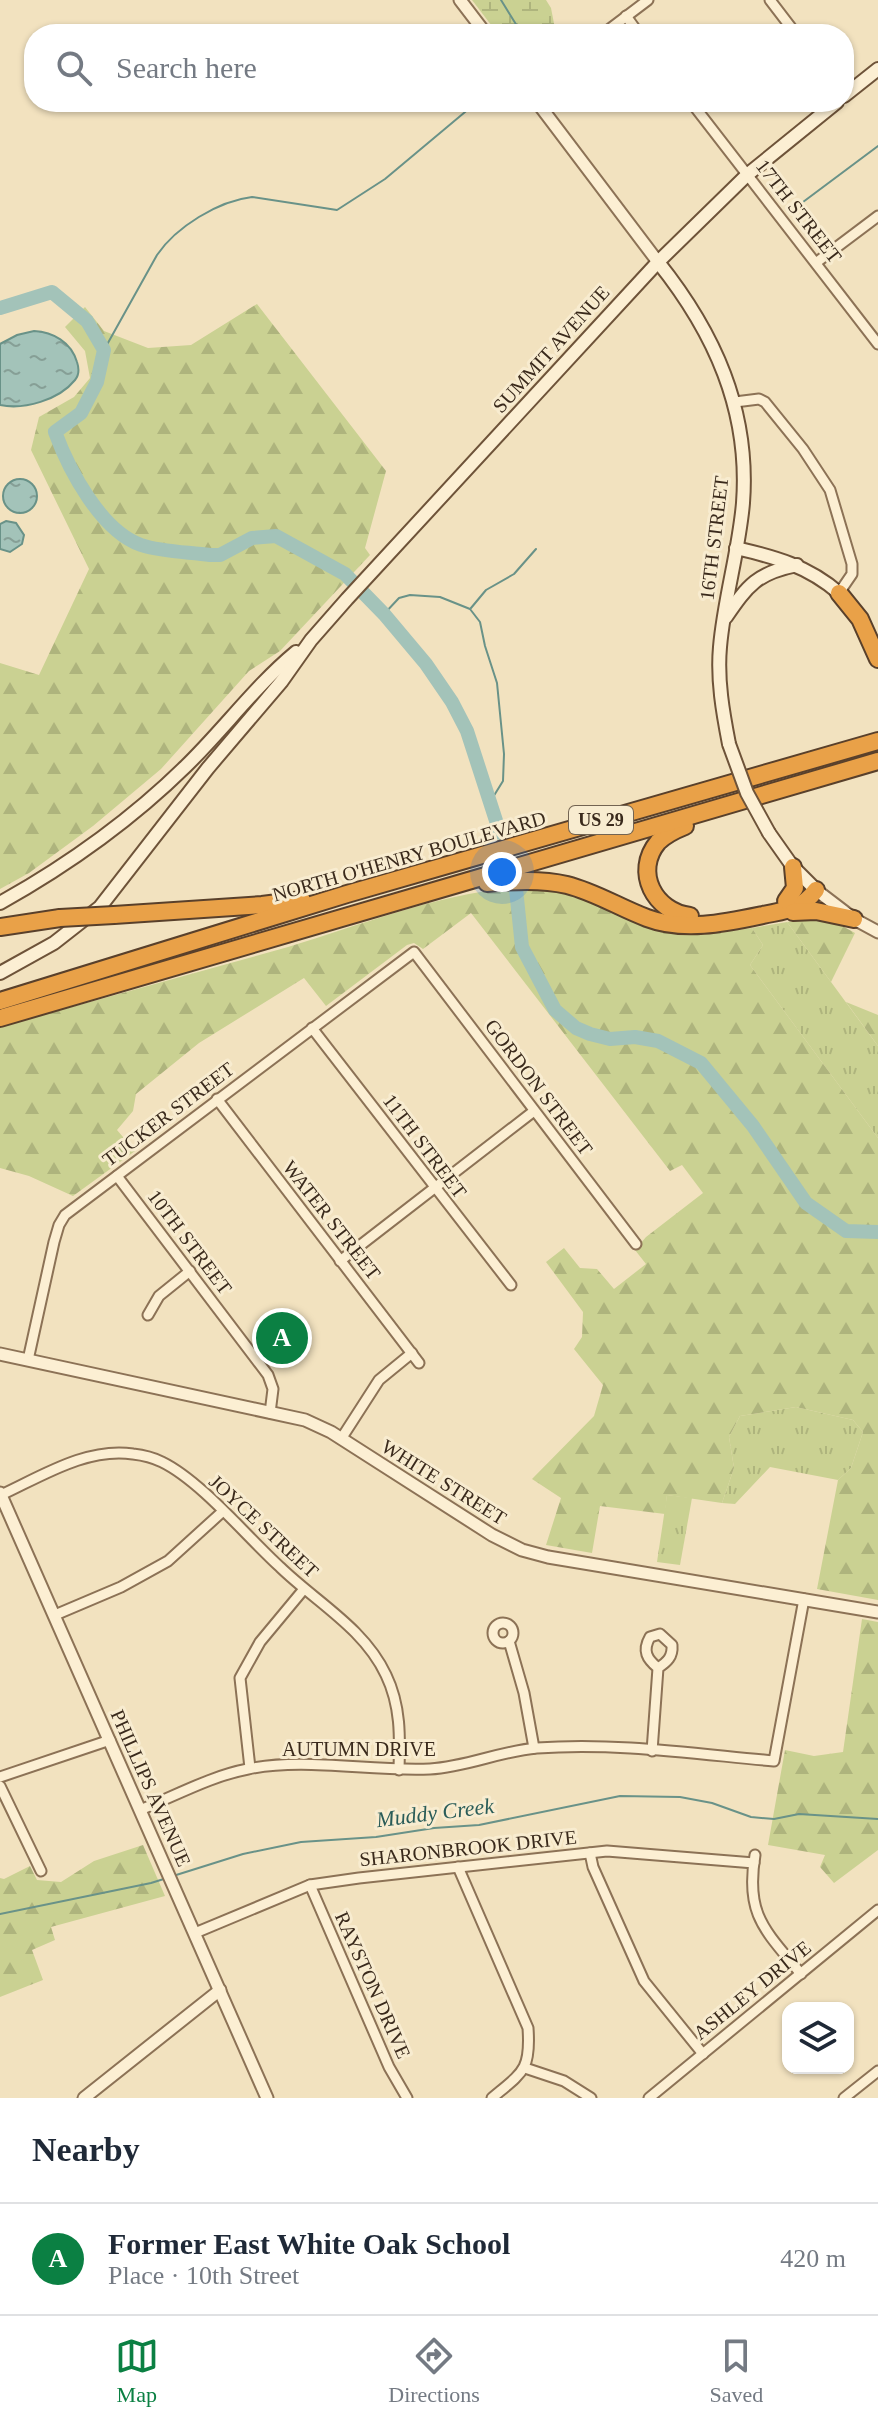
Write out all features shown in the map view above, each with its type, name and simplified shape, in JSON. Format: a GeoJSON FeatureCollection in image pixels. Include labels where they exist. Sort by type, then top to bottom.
{"type":"FeatureCollection","features":[{"type":"Feature","properties":{"kind":"highway"},"geometry":{"type":"LineString","coordinates":[[839,593],[860,619],[878,659]]}},
{"type":"Feature","properties":{"kind":"highway"},"geometry":{"type":"LineString","coordinates":[[855,747],[878,728]]}},
{"type":"Feature","properties":{"kind":"highway","name":"NORTH O'HENRY BOULEVARD"},"geometry":{"type":"LineString","coordinates":[[0,1001],[347,894],[878,741]]}},
{"type":"Feature","properties":{"kind":"highway","name":"NORTH O'HENRY BOULEVARD"},"geometry":{"type":"LineString","coordinates":[[0,1018],[878,761]]}},
{"type":"Feature","properties":{"kind":"highway"},"geometry":{"type":"LineString","coordinates":[[736,804],[669,833],[657,844],[649,858],[646,873],[661,905],[676,914],[689,916],[781,907],[854,919]]}},
{"type":"Feature","properties":{"kind":"highway"},"geometry":{"type":"LineString","coordinates":[[781,907],[795,888],[793,867]]}},
{"type":"Feature","properties":{"kind":"highway"},"geometry":{"type":"LineString","coordinates":[[451,886],[517,881],[566,885],[598,895],[650,919],[679,925],[711,925],[781,907],[816,890]]}},
{"type":"Feature","properties":{"kind":"highway"},"geometry":{"type":"LineString","coordinates":[[0,927],[60,918],[262,905],[347,894]]}},
{"type":"Feature","properties":{"kind":"main road"},"geometry":{"type":"LineString","coordinates":[[854,87],[878,69]]}},
{"type":"Feature","properties":{"kind":"main road","name":"SUMMIT AVENUE"},"geometry":{"type":"LineString","coordinates":[[0,973],[54,943],[100,907],[208,768],[347,599],[658,262],[747,175],[825,112]]}},
{"type":"Feature","properties":{"kind":"main road","name":"16TH STREET"},"geometry":{"type":"LineString","coordinates":[[658,262],[703,324],[735,402],[742,446],[744,482],[719,667],[729,744],[747,793],[769,833],[793,867],[816,890]]}},
{"type":"Feature","properties":{"kind":"main road"},"geometry":{"type":"LineString","coordinates":[[736,548],[797,565],[839,593]]}},
{"type":"Feature","properties":{"kind":"main road"},"geometry":{"type":"LineString","coordinates":[[724,620],[743,593],[762,575],[797,565]]}},
{"type":"Feature","properties":{"kind":"main road","name":"SUMMIT AVENUE"},"geometry":{"type":"LineString","coordinates":[[0,903],[94,845],[142,807],[187,765],[277,668],[311,640]]}},
{"type":"Feature","properties":{"kind":"main road"},"geometry":{"type":"LineString","coordinates":[[0,967],[36,954]]}},
{"type":"Feature","properties":{"kind":"street"},"geometry":{"type":"LineString","coordinates":[[460,0],[478,24]]}},
{"type":"Feature","properties":{"kind":"street"},"geometry":{"type":"LineString","coordinates":[[616,24],[648,0]]}},
{"type":"Feature","properties":{"kind":"street"},"geometry":{"type":"LineString","coordinates":[[770,0],[788,24]]}},
{"type":"Feature","properties":{"kind":"street"},"geometry":{"type":"LineString","coordinates":[[626,16],[632,24]]}},
{"type":"Feature","properties":{"kind":"street","name":"16TH STREET"},"geometry":{"type":"LineString","coordinates":[[545,112],[658,262]]}},
{"type":"Feature","properties":{"kind":"street","name":"17TH STREET"},"geometry":{"type":"LineString","coordinates":[[699,112],[878,344]]}},
{"type":"Feature","properties":{"kind":"street"},"geometry":{"type":"LineString","coordinates":[[817,262],[878,216]]}},
{"type":"Feature","properties":{"kind":"street"},"geometry":{"type":"LineString","coordinates":[[735,402],[759,399],[765,402],[803,449],[830,490],[852,564],[852,574],[839,593]]}},
{"type":"Feature","properties":{"kind":"street","name":"16TH STREET"},"geometry":{"type":"LineString","coordinates":[[816,890],[854,919],[878,932]]}},
{"type":"Feature","properties":{"kind":"street","name":"TUCKER STREET"},"geometry":{"type":"LineString","coordinates":[[28,1360],[59,1225],[65,1215],[414,952]]}},
{"type":"Feature","properties":{"kind":"street","name":"GORDON STREET"},"geometry":{"type":"LineString","coordinates":[[414,952],[636,1244]]}},
{"type":"Feature","properties":{"kind":"street","name":"11TH STREET"},"geometry":{"type":"LineString","coordinates":[[312,1028],[511,1285]]}},
{"type":"Feature","properties":{"kind":"street","name":"WATER STREET"},"geometry":{"type":"LineString","coordinates":[[217,1099],[419,1363]]}},
{"type":"Feature","properties":{"kind":"street"},"geometry":{"type":"LineString","coordinates":[[340,1261],[534,1111]]}},
{"type":"Feature","properties":{"kind":"street","name":"10TH STREET"},"geometry":{"type":"LineString","coordinates":[[117,1176],[272,1382],[270,1413]]}},
{"type":"Feature","properties":{"kind":"street"},"geometry":{"type":"LineString","coordinates":[[148,1315],[159,1296],[190,1271]]}},
{"type":"Feature","properties":{"kind":"street"},"geometry":{"type":"LineString","coordinates":[[341,1439],[379,1380],[412,1353]]}},
{"type":"Feature","properties":{"kind":"street","name":"WHITE STREET"},"geometry":{"type":"LineString","coordinates":[[0,1354],[305,1420],[341,1439],[492,1535],[522,1550],[548,1557],[878,1612]]}},
{"type":"Feature","properties":{"kind":"street","name":"JOYCE STREET"},"geometry":{"type":"LineString","coordinates":[[0,1494],[101,1453],[133,1454],[162,1462],[205,1493],[304,1589],[349,1625],[373,1652],[387,1676],[400,1723],[399,1770]]}},
{"type":"Feature","properties":{"kind":"street","name":"PHILLIPS AVENUE"},"geometry":{"type":"LineString","coordinates":[[0,1494],[267,2098]]}},
{"type":"Feature","properties":{"kind":"street"},"geometry":{"type":"LineString","coordinates":[[55,1615],[121,1587],[168,1561],[222,1512]]}},
{"type":"Feature","properties":{"kind":"street"},"geometry":{"type":"LineString","coordinates":[[250,1768],[240,1678],[260,1642],[304,1589]]}},
{"type":"Feature","properties":{"kind":"street","name":"AUTUMN DRIVE"},"geometry":{"type":"LineString","coordinates":[[140,1810],[250,1768],[285,1765],[399,1770],[464,1766],[534,1748],[581,1747],[774,1761],[804,1599]]}},
{"type":"Feature","properties":{"kind":"street"},"geometry":{"type":"LineString","coordinates":[[509,1641],[524,1693],[534,1748]]}},
{"type":"Feature","properties":{"kind":"street"},"geometry":{"type":"LineString","coordinates":[[652,1751],[658,1668]]}},
{"type":"Feature","properties":{"kind":"street"},"geometry":{"type":"LineString","coordinates":[[0,1777],[110,1740]]}},
{"type":"Feature","properties":{"kind":"street"},"geometry":{"type":"LineString","coordinates":[[0,1786],[41,1871]]}},
{"type":"Feature","properties":{"kind":"street"},"geometry":{"type":"LineString","coordinates":[[590,1853],[593,1867],[644,1981],[703,2054]]}},
{"type":"Feature","properties":{"kind":"street","name":"SHARONBROOK DRIVE"},"geometry":{"type":"LineString","coordinates":[[195,1933],[310,1885],[590,1853],[755,1859],[752,1894],[755,1911],[761,1925],[801,1974]]}},
{"type":"Feature","properties":{"kind":"street"},"geometry":{"type":"LineString","coordinates":[[458,1867],[528,2028],[530,2055],[525,2068],[492,2098]]}},
{"type":"Feature","properties":{"kind":"street","name":"RAYSTON DRIVE"},"geometry":{"type":"LineString","coordinates":[[310,1885],[389,2067],[407,2098]]}},
{"type":"Feature","properties":{"kind":"street","name":"ASHLEY DRIVE"},"geometry":{"type":"LineString","coordinates":[[649,2098],[878,1910]]}},
{"type":"Feature","properties":{"kind":"street"},"geometry":{"type":"LineString","coordinates":[[84,2098],[220,1990]]}},
{"type":"Feature","properties":{"kind":"street"},"geometry":{"type":"LineString","coordinates":[[525,2068],[564,2081],[591,2098]]}},
{"type":"Feature","properties":{"kind":"street"},"geometry":{"type":"LineString","coordinates":[[844,2098],[878,2071]]}},
{"type":"Feature","properties":{"kind":"green space"},"geometry":{"type":"Polygon","coordinates":[[[472,0],[546,0],[554,24],[490,24],[472,0]]]}},
{"type":"Feature","properties":{"kind":"green space"},"geometry":{"type":"Polygon","coordinates":[[[257,304],[386,471],[365,548],[370,555],[280,651],[249,671],[161,769],[93,826],[29,873],[0,889],[0,663],[39,675],[89,569],[31,450],[39,417],[74,397],[90,378],[85,351],[65,327],[85,307],[104,331],[148,348],[191,345],[257,304]]]}},
{"type":"Feature","properties":{"kind":"green space"},"geometry":{"type":"Polygon","coordinates":[[[536,887],[571,893],[633,922],[669,933],[716,933],[752,928],[763,945],[750,965],[878,1138],[878,1600],[817,1589],[838,1480],[851,1468],[863,1432],[853,1420],[796,1407],[740,1416],[729,1437],[734,1468],[722,1503],[667,1495],[665,1514],[600,1506],[592,1553],[546,1545],[561,1498],[532,1479],[594,1416],[603,1385],[574,1349],[582,1337],[583,1312],[546,1262],[564,1248],[580,1268],[597,1269],[614,1289],[646,1264],[635,1250],[646,1237],[703,1193],[682,1165],[670,1171],[471,913],[423,949],[414,943],[407,945],[326,1006],[304,978],[199,1043],[136,1094],[133,1111],[117,1130],[135,1151],[73,1196],[29,1176],[0,1168],[0,1027],[288,947],[442,900],[473,893],[536,887]]]}},
{"type":"Feature","properties":{"kind":"green space"},"geometry":{"type":"Polygon","coordinates":[[[819,918],[835,922],[855,933],[831,982],[787,922],[819,918]]]}},
{"type":"Feature","properties":{"kind":"green space"},"geometry":{"type":"Polygon","coordinates":[[[787,922],[878,1046],[878,1138],[750,965],[763,945],[752,928],[787,922]]]}},
{"type":"Feature","properties":{"kind":"green space"},"geometry":{"type":"Polygon","coordinates":[[[846,1002],[878,1015],[878,1046],[846,1002]]]}},
{"type":"Feature","properties":{"kind":"green space"},"geometry":{"type":"Polygon","coordinates":[[[796,1407],[853,1420],[863,1432],[851,1468],[838,1480],[770,1467],[735,1504],[722,1503],[734,1468],[729,1437],[740,1416],[796,1407]]]}},
{"type":"Feature","properties":{"kind":"green space"},"geometry":{"type":"Polygon","coordinates":[[[667,1495],[692,1498],[680,1565],[657,1562],[667,1495]]]}},
{"type":"Feature","properties":{"kind":"green space"},"geometry":{"type":"Polygon","coordinates":[[[862,1619],[878,1622],[878,1850],[834,1883],[820,1867],[825,1855],[768,1845],[785,1750],[814,1756],[843,1752],[862,1619]]]}},
{"type":"Feature","properties":{"kind":"green space"},"geometry":{"type":"Polygon","coordinates":[[[143,1845],[165,1896],[51,1927],[55,1940],[32,1950],[43,1980],[0,1997],[0,1878],[4,1879],[30,1866],[37,1880],[61,1882],[94,1861],[143,1845]]]}},
{"type":"Feature","properties":{"kind":"water"},"geometry":{"type":"Polygon","coordinates":[[[34,331],[48,333],[66,344],[77,362],[78,376],[51,398],[30,405],[0,405],[0,344],[34,331]]]}},
{"type":"Feature","properties":{"kind":"water"},"geometry":{"type":"Polygon","coordinates":[[[20,479],[32,484],[37,496],[32,508],[20,513],[8,508],[3,496],[8,484],[20,479]]]}},
{"type":"Feature","properties":{"kind":"water"},"geometry":{"type":"Polygon","coordinates":[[[6,521],[16,523],[24,535],[22,544],[10,552],[0,549],[0,524],[6,521]]]}},
{"type":"Feature","properties":{"kind":"waterway"},"geometry":{"type":"LineString","coordinates":[[501,0],[516,24]]}},
{"type":"Feature","properties":{"kind":"waterway"},"geometry":{"type":"LineString","coordinates":[[104,350],[157,255],[186,225],[225,204],[252,197],[337,210],[385,179],[465,112]]}},
{"type":"Feature","properties":{"kind":"waterway"},"geometry":{"type":"LineString","coordinates":[[799,205],[878,146]]}},
{"type":"Feature","properties":{"kind":"waterway"},"geometry":{"type":"LineString","coordinates":[[0,308],[52,292],[87,321],[104,350],[97,382],[81,413],[55,432],[88,498],[113,527],[141,545],[210,555],[220,555],[252,538],[276,536],[345,574],[426,664],[452,702],[467,731],[500,833]]}},
{"type":"Feature","properties":{"kind":"waterway"},"geometry":{"type":"LineString","coordinates":[[471,608],[486,590],[514,574],[536,549]]}},
{"type":"Feature","properties":{"kind":"waterway"},"geometry":{"type":"LineString","coordinates":[[384,614],[399,598],[410,595],[440,597],[470,609],[480,622],[497,683],[504,754],[503,781],[490,802]]}},
{"type":"Feature","properties":{"kind":"waterway"},"geometry":{"type":"LineString","coordinates":[[516,889],[522,947],[555,1010],[576,1028],[590,1034],[610,1039],[635,1037],[658,1041],[701,1063],[753,1126],[806,1203],[846,1231],[878,1232]]}},
{"type":"Feature","properties":{"kind":"waterway","name":"Muddy Creek"},"geometry":{"type":"LineString","coordinates":[[173,1876],[243,1854],[301,1842],[479,1825],[620,1796],[680,1797],[712,1803],[751,1817],[774,1819],[799,1814],[878,1819]]}},
{"type":"Feature","properties":{"kind":"waterway","name":"Muddy Creek"},"geometry":{"type":"LineString","coordinates":[[0,1914],[167,1878]]}},
{"type":"Feature","properties":{"kind":"place","name":"Former East White Oak School"},"geometry":{"type":"Point","coordinates":[282,1338]}}]}
